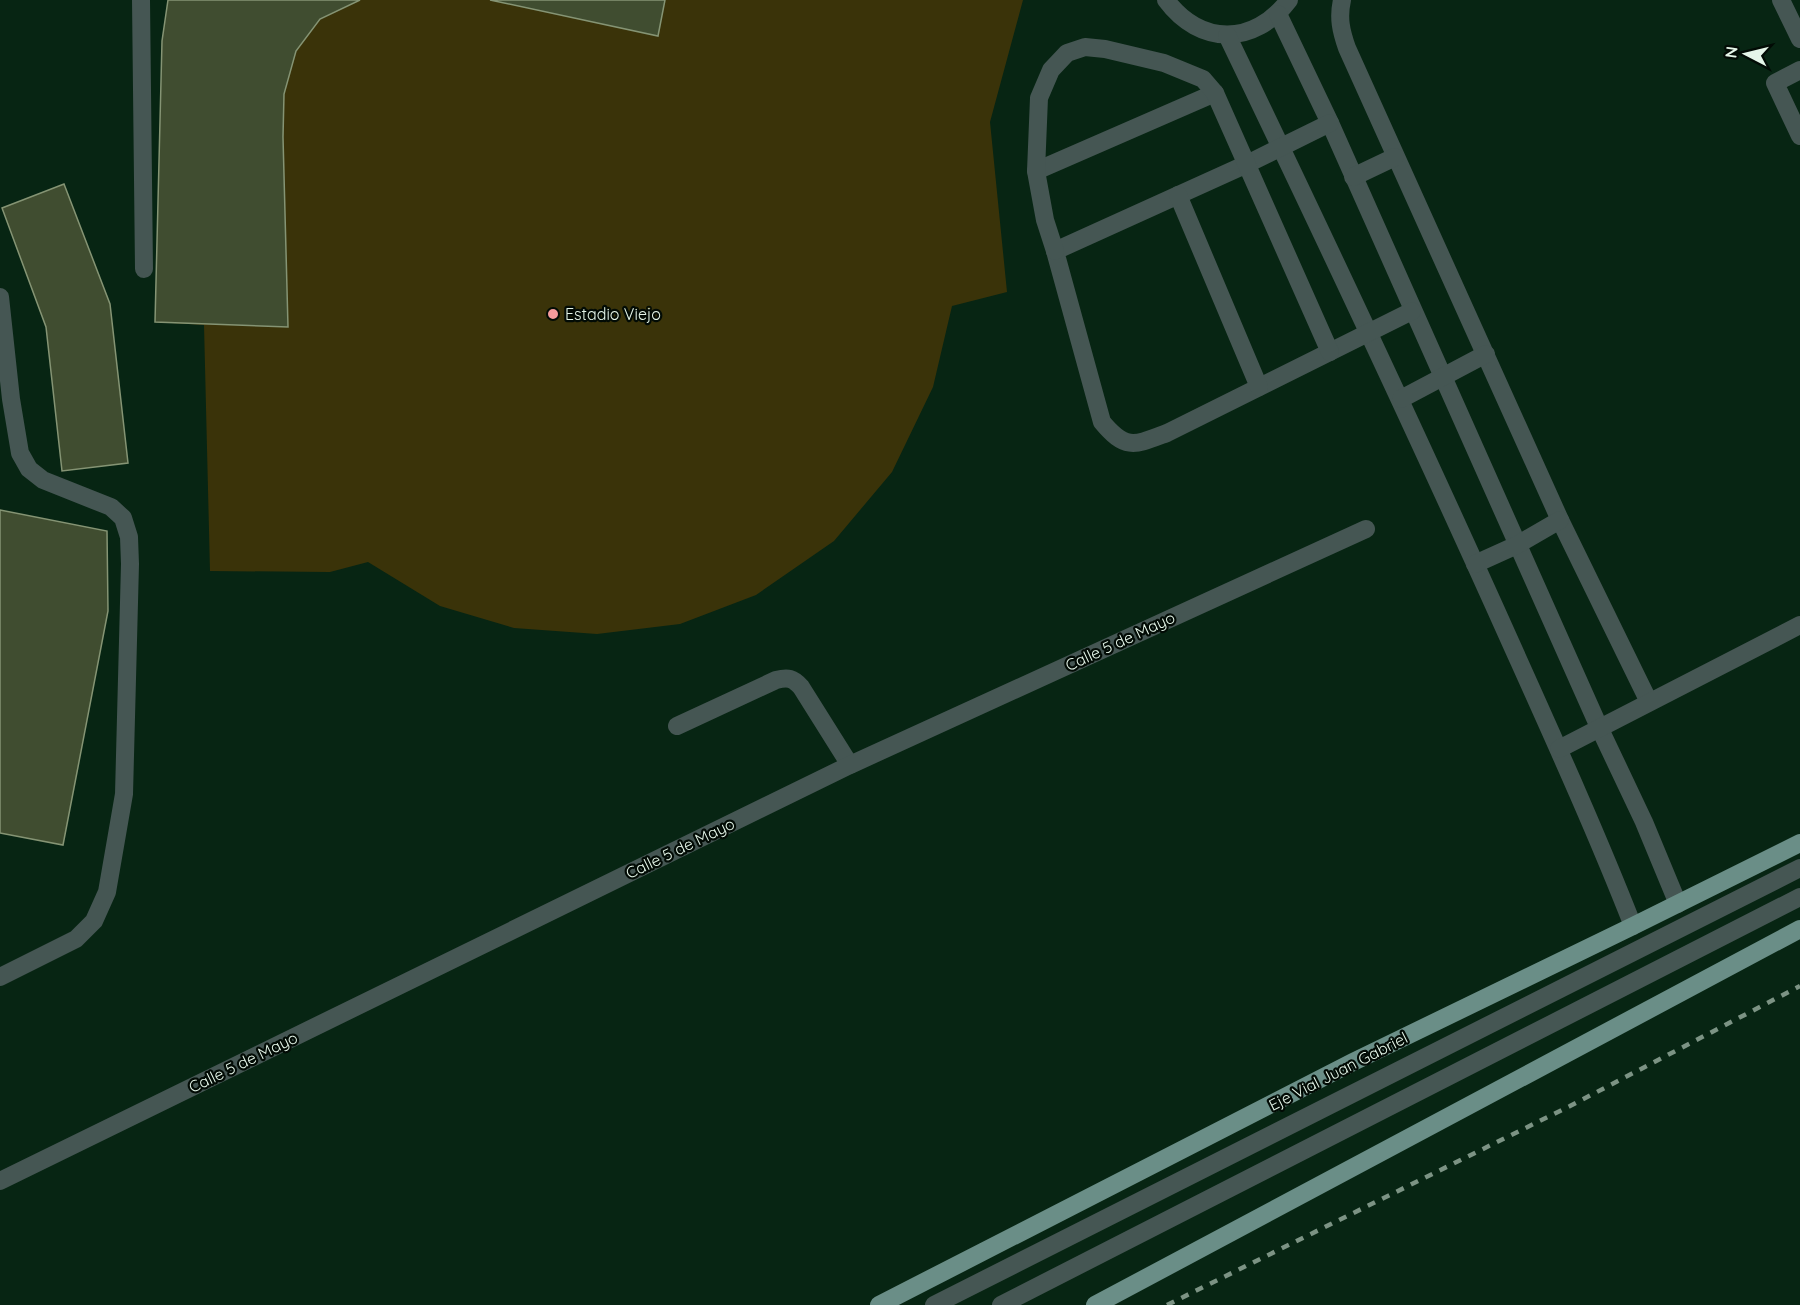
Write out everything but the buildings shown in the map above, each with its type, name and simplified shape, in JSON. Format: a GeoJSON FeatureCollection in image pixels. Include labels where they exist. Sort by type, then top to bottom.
{"type":"FeatureCollection","features":[{"type":"Feature","properties":{"kind":"main road","name":"Eje Vial Juan Gabriel"},"geometry":{"type":"LineString","coordinates":[[879,1305],[1353,1062],[1800,843]]}},
{"type":"Feature","properties":{"kind":"main road"},"geometry":{"type":"LineString","coordinates":[[1095,1305],[1800,929]]}},
{"type":"Feature","properties":{"kind":"street"},"geometry":{"type":"LineString","coordinates":[[141,0],[144,269]]}},
{"type":"Feature","properties":{"kind":"street"},"geometry":{"type":"LineString","coordinates":[[1166,0],[1176,13],[1191,25],[1208,32],[1227,35],[1245,33],[1263,26],[1283,7],[1330,123],[1412,311],[1599,728],[1644,822],[1678,904]]}},
{"type":"Feature","properties":{"kind":"street"},"geometry":{"type":"LineString","coordinates":[[1342,0],[1339,14],[1340,29],[1395,157],[1560,520],[1649,702]]}},
{"type":"Feature","properties":{"kind":"street"},"geometry":{"type":"LineString","coordinates":[[1783,2],[1800,39]]}},
{"type":"Feature","properties":{"kind":"street"},"geometry":{"type":"LineString","coordinates":[[1227,35],[1401,399],[1607,860],[1633,926]]}},
{"type":"Feature","properties":{"kind":"street"},"geometry":{"type":"LineString","coordinates":[[1330,352],[1215,93],[1203,79],[1164,63],[1105,49],[1085,47],[1067,53],[1051,70],[1039,98],[1036,171],[1045,220],[1102,422],[1112,434],[1124,442],[1138,444],[1167,433],[1330,352],[1369,332],[1412,311]]}},
{"type":"Feature","properties":{"kind":"street"},"geometry":{"type":"LineString","coordinates":[[1800,70],[1775,84],[1800,136]]}},
{"type":"Feature","properties":{"kind":"street"},"geometry":{"type":"LineString","coordinates":[[1036,171],[1215,93]]}},
{"type":"Feature","properties":{"kind":"street"},"geometry":{"type":"LineString","coordinates":[[1055,252],[1247,164],[1330,123]]}},
{"type":"Feature","properties":{"kind":"street"},"geometry":{"type":"LineString","coordinates":[[1353,177],[1395,157]]}},
{"type":"Feature","properties":{"kind":"street"},"geometry":{"type":"LineString","coordinates":[[1178,195],[1259,387]]}},
{"type":"Feature","properties":{"kind":"street"},"geometry":{"type":"LineString","coordinates":[[0,297],[11,399],[20,453],[28,469],[43,480],[111,507],[123,518],[129,537],[130,564],[124,794],[106,892],[94,921],[76,939],[0,977]]}},
{"type":"Feature","properties":{"kind":"street"},"geometry":{"type":"LineString","coordinates":[[1401,399],[1486,354]]}},
{"type":"Feature","properties":{"kind":"street"},"geometry":{"type":"LineString","coordinates":[[1476,564],[1517,545],[1560,520]]}},
{"type":"Feature","properties":{"kind":"street","name":"Calle 5 de Mayo"},"geometry":{"type":"LineString","coordinates":[[0,1181],[850,765],[1366,529]]}},
{"type":"Feature","properties":{"kind":"street"},"geometry":{"type":"LineString","coordinates":[[1558,749],[1800,625]]}},
{"type":"Feature","properties":{"kind":"street"},"geometry":{"type":"LineString","coordinates":[[677,726],[776,680],[794,679],[850,765]]}},
{"type":"Feature","properties":{"kind":"street"},"geometry":{"type":"LineString","coordinates":[[934,1305],[1800,868]]}},
{"type":"Feature","properties":{"kind":"street"},"geometry":{"type":"LineString","coordinates":[[1001,1305],[1800,897]]}},
{"type":"Feature","properties":{"kind":"shaded area","name":"Estadio Viejo"},"geometry":{"type":"Polygon","coordinates":[[[168,0],[1023,0],[990,122],[1007,292],[952,306],[933,387],[892,472],[834,541],[756,595],[680,624],[597,634],[514,628],[440,606],[368,562],[330,572],[210,571],[204,325],[155,322],[162,41],[168,0]]]}},
{"type":"Feature","properties":{"kind":"railway"},"geometry":{"type":"LineString","coordinates":[[1167,1305],[1570,1106],[1800,986]]}},
{"type":"Feature","properties":{"kind":"place","name":"Estadio Viejo"},"geometry":{"type":"Point","coordinates":[553,314]}}]}
